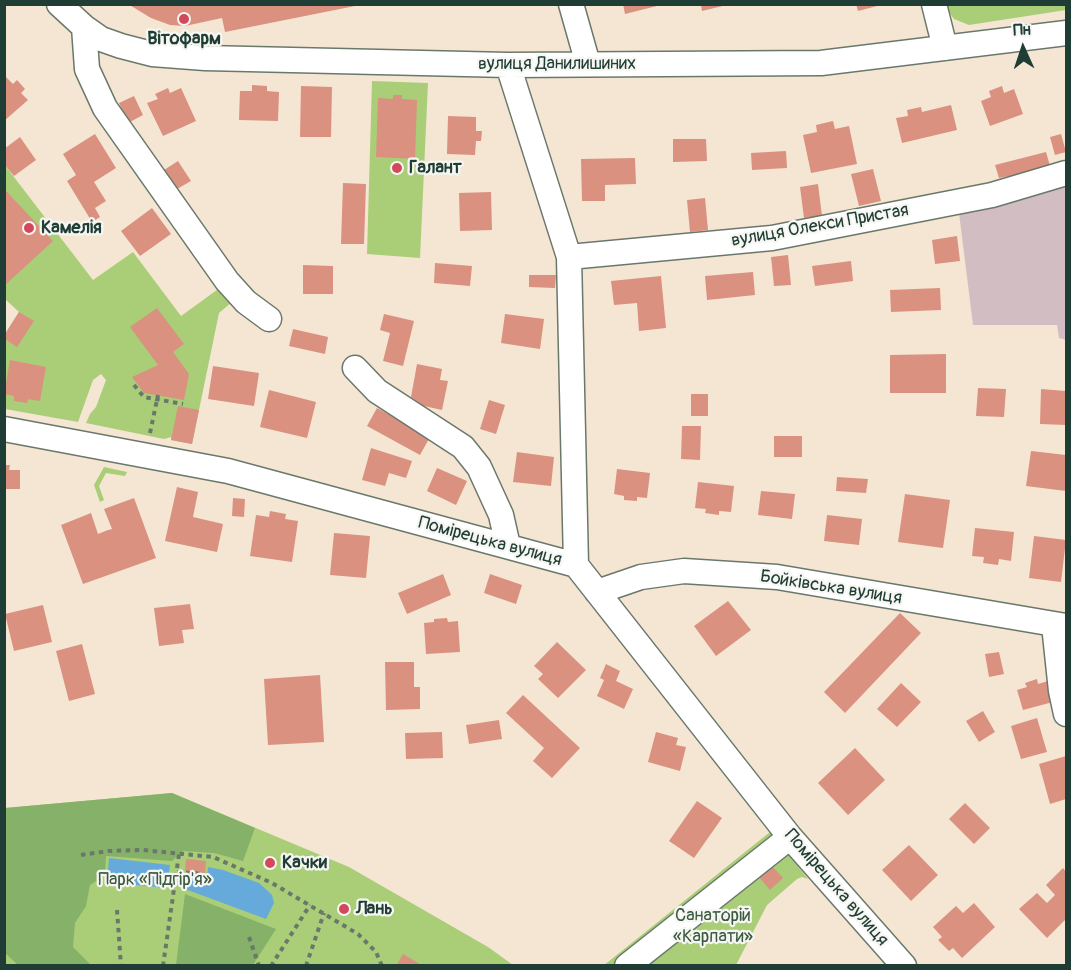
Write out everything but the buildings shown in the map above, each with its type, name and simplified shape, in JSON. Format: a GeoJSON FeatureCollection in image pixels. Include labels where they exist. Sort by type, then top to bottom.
{"type":"FeatureCollection","features":[{"type":"Feature","properties":{"kind":"street"},"geometry":{"type":"LineString","coordinates":[[571,4],[588,64]]}},
{"type":"Feature","properties":{"kind":"street"},"geometry":{"type":"LineString","coordinates":[[934,4],[945,48]]}},
{"type":"Feature","properties":{"kind":"street","name":"вулиця Данилишиних"},"geometry":{"type":"LineString","coordinates":[[60,5],[101,39],[152,54],[205,58],[508,65],[821,63],[1066,33]]}},
{"type":"Feature","properties":{"kind":"street"},"geometry":{"type":"LineString","coordinates":[[84,27],[87,69],[105,108],[227,281],[246,302],[269,319]]}},
{"type":"Feature","properties":{"kind":"street"},"geometry":{"type":"LineString","coordinates":[[508,65],[569,257],[576,565]]}},
{"type":"Feature","properties":{"kind":"street","name":"вулиця Олекси Пристая"},"geometry":{"type":"LineString","coordinates":[[569,257],[772,238],[992,195],[1066,173]]}},
{"type":"Feature","properties":{"kind":"street"},"geometry":{"type":"LineString","coordinates":[[355,368],[377,391],[463,447],[479,467],[501,515],[508,546]]}},
{"type":"Feature","properties":{"kind":"street","name":"Помірецька вулиця"},"geometry":{"type":"LineString","coordinates":[[4,429],[228,471],[576,565],[790,837],[904,966]]}},
{"type":"Feature","properties":{"kind":"street","name":"Бойківська вулиця"},"geometry":{"type":"LineString","coordinates":[[597,592],[640,577],[684,571],[765,576],[1060,625]]}},
{"type":"Feature","properties":{"kind":"street"},"geometry":{"type":"LineString","coordinates":[[1060,625],[1060,692],[1066,714]]}},
{"type":"Feature","properties":{"kind":"street"},"geometry":{"type":"LineString","coordinates":[[627,966],[790,837]]}},
{"type":"Feature","properties":{"kind":"path"},"geometry":{"type":"LineString","coordinates":[[134,385],[144,397],[158,397],[183,404]]}},
{"type":"Feature","properties":{"kind":"path"},"geometry":{"type":"LineString","coordinates":[[150,432],[158,397]]}},
{"type":"Feature","properties":{"kind":"path"},"geometry":{"type":"LineString","coordinates":[[81,855],[108,851],[143,850],[213,857],[272,883],[358,934],[376,952],[382,966]]}},
{"type":"Feature","properties":{"kind":"path"},"geometry":{"type":"LineString","coordinates":[[163,966],[179,854]]}},
{"type":"Feature","properties":{"kind":"path"},"geometry":{"type":"LineString","coordinates":[[177,872],[204,874]]}},
{"type":"Feature","properties":{"kind":"path"},"geometry":{"type":"LineString","coordinates":[[271,966],[310,905]]}},
{"type":"Feature","properties":{"kind":"path"},"geometry":{"type":"LineString","coordinates":[[117,910],[121,966]]}},
{"type":"Feature","properties":{"kind":"path"},"geometry":{"type":"LineString","coordinates":[[306,966],[324,913]]}},
{"type":"Feature","properties":{"kind":"path"},"geometry":{"type":"LineString","coordinates":[[249,937],[259,966]]}},
{"type":"Feature","properties":{"kind":"shaded area"},"geometry":{"type":"Polygon","coordinates":[[[1066,185],[1066,340],[1059,338],[1057,325],[973,325],[959,213],[1066,185]]]}},
{"type":"Feature","properties":{"kind":"green space"},"geometry":{"type":"Polygon","coordinates":[[[1066,4],[1066,10],[969,25],[954,19],[944,5],[1066,4]]]}},
{"type":"Feature","properties":{"kind":"green space","name":"Галант"},"geometry":{"type":"Polygon","coordinates":[[[372,81],[428,83],[420,258],[367,254],[372,81]]]}},
{"type":"Feature","properties":{"kind":"green space"},"geometry":{"type":"Polygon","coordinates":[[[4,164],[93,280],[133,252],[181,316],[221,287],[232,302],[219,313],[192,444],[171,440],[171,437],[164,439],[86,423],[96,407],[106,380],[101,374],[93,380],[78,422],[5,409],[5,334],[19,312],[5,299],[4,164]]]}},
{"type":"Feature","properties":{"kind":"green space"},"geometry":{"type":"Polygon","coordinates":[[[104,467],[127,472],[125,476],[106,473],[99,486],[104,500],[100,502],[94,485],[104,467]]]}},
{"type":"Feature","properties":{"kind":"green space","name":"Парк «Підгір'я»"},"geometry":{"type":"Polygon","coordinates":[[[172,793],[349,867],[488,947],[513,965],[5,966],[5,808],[172,793]]]}},
{"type":"Feature","properties":{"kind":"green space"},"geometry":{"type":"Polygon","coordinates":[[[172,793],[255,828],[243,861],[214,853],[183,851],[172,861],[106,856],[105,875],[90,885],[86,906],[75,923],[73,947],[91,965],[18,965],[5,953],[5,808],[172,793]]]}},
{"type":"Feature","properties":{"kind":"green space","name":"Санаторій «Карпати»"},"geometry":{"type":"Polygon","coordinates":[[[770,832],[808,879],[802,877],[797,879],[767,905],[736,965],[603,966],[770,832]]]}},
{"type":"Feature","properties":{"kind":"green space"},"geometry":{"type":"Polygon","coordinates":[[[185,894],[276,929],[253,965],[176,965],[185,894]]]}},
{"type":"Feature","properties":{"kind":"water"},"geometry":{"type":"Polygon","coordinates":[[[109,858],[170,865],[167,888],[107,882],[109,858]]]}},
{"type":"Feature","properties":{"kind":"water"},"geometry":{"type":"Polygon","coordinates":[[[208,867],[259,883],[272,895],[274,903],[266,919],[185,889],[187,875],[207,877],[208,867]]]}},
{"type":"Feature","properties":{"kind":"place","name":"Вітофарм"},"geometry":{"type":"Point","coordinates":[184,19]}},
{"type":"Feature","properties":{"kind":"place","name":"Галант"},"geometry":{"type":"Point","coordinates":[397,168]}},
{"type":"Feature","properties":{"kind":"place","name":"Камелія"},"geometry":{"type":"Point","coordinates":[29,228]}},
{"type":"Feature","properties":{"kind":"place","name":"Качки"},"geometry":{"type":"Point","coordinates":[270,863]}},
{"type":"Feature","properties":{"kind":"place","name":"Лань"},"geometry":{"type":"Point","coordinates":[344,909]}}]}
